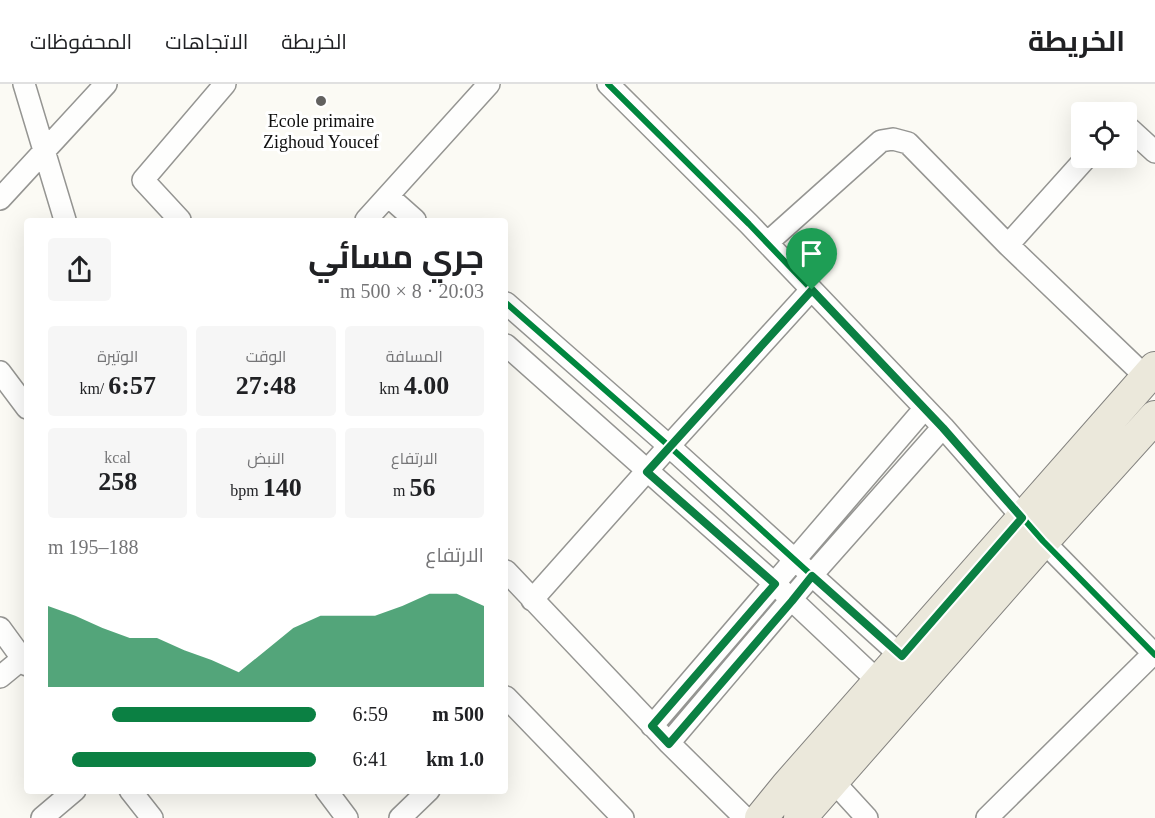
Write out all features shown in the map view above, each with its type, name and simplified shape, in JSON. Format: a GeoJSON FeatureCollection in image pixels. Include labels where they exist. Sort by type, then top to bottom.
{"type":"FeatureCollection","features":[{"type":"Feature","properties":{"kind":"main road"},"geometry":{"type":"LineString","coordinates":[[761,818],[1151,373]]}},
{"type":"Feature","properties":{"kind":"main road"},"geometry":{"type":"LineString","coordinates":[[800,818],[1155,417]]}},
{"type":"Feature","properties":{"kind":"street"},"geometry":{"type":"LineString","coordinates":[[24,84],[64,218]]}},
{"type":"Feature","properties":{"kind":"street"},"geometry":{"type":"LineString","coordinates":[[0,199],[106,84]]}},
{"type":"Feature","properties":{"kind":"street"},"geometry":{"type":"LineString","coordinates":[[178,218],[142,180],[225,84]]}},
{"type":"Feature","properties":{"kind":"street"},"geometry":{"type":"LineString","coordinates":[[369,218],[489,84]]}},
{"type":"Feature","properties":{"kind":"street"},"geometry":{"type":"LineString","coordinates":[[608,84],[767,243],[925,408],[1043,541],[1154,653],[987,818]]}},
{"type":"Feature","properties":{"kind":"street"},"geometry":{"type":"LineString","coordinates":[[1137,136],[1155,152]]}},
{"type":"Feature","properties":{"kind":"street"},"geometry":{"type":"LineString","coordinates":[[767,243],[881,141],[893,139],[908,143],[1008,245],[1151,373]]}},
{"type":"Feature","properties":{"kind":"street"},"geometry":{"type":"LineString","coordinates":[[1008,245],[1077,168]]}},
{"type":"Feature","properties":{"kind":"street"},"geometry":{"type":"LineString","coordinates":[[388,196],[413,218]]}},
{"type":"Feature","properties":{"kind":"street"},"geometry":{"type":"LineString","coordinates":[[532,600],[812,290]]}},
{"type":"Feature","properties":{"kind":"street"},"geometry":{"type":"LineString","coordinates":[[508,305],[902,656]]}},
{"type":"Feature","properties":{"kind":"street"},"geometry":{"type":"LineString","coordinates":[[508,347],[775,584],[879,682]]}},
{"type":"Feature","properties":{"kind":"street"},"geometry":{"type":"LineString","coordinates":[[0,372],[24,404]]}},
{"type":"Feature","properties":{"kind":"street"},"geometry":{"type":"LineString","coordinates":[[652,726],[925,408]]}},
{"type":"Feature","properties":{"kind":"street"},"geometry":{"type":"LineString","coordinates":[[669,744],[812,576],[943,428]]}},
{"type":"Feature","properties":{"kind":"street"},"geometry":{"type":"LineString","coordinates":[[508,574],[669,744],[745,818]]}},
{"type":"Feature","properties":{"kind":"street"},"geometry":{"type":"LineString","coordinates":[[0,628],[24,661]]}},
{"type":"Feature","properties":{"kind":"street"},"geometry":{"type":"LineString","coordinates":[[0,677],[24,663]]}},
{"type":"Feature","properties":{"kind":"street"},"geometry":{"type":"LineString","coordinates":[[509,707],[616,816]]}},
{"type":"Feature","properties":{"kind":"street"},"geometry":{"type":"LineString","coordinates":[[833,781],[867,818]]}},
{"type":"Feature","properties":{"kind":"street"},"geometry":{"type":"LineString","coordinates":[[42,818],[70,794]]}},
{"type":"Feature","properties":{"kind":"street"},"geometry":{"type":"LineString","coordinates":[[133,794],[152,818]]}},
{"type":"Feature","properties":{"kind":"street"},"geometry":{"type":"LineString","coordinates":[[329,794],[347,818]]}},
{"type":"Feature","properties":{"kind":"street"},"geometry":{"type":"LineString","coordinates":[[400,818],[425,794]]}},
{"type":"Feature","properties":{"kind":"cycle path"},"geometry":{"type":"LineString","coordinates":[[608,84],[749,224],[943,427],[1043,541],[1155,655]]}},
{"type":"Feature","properties":{"kind":"cycle path"},"geometry":{"type":"LineString","coordinates":[[508,305],[669,446],[901,656]]}},
{"type":"Feature","properties":{"kind":"place","name":"Ecole primaire Zighoud Youcef"},"geometry":{"type":"Point","coordinates":[321,101]}},
{"type":"Feature","properties":{"kind":"route"},"geometry":{"type":"LineString","coordinates":[[812,290],[943,428],[1022,518],[902,656],[812,576],[669,744],[652,726],[775,584],[647,472],[812,290]]}}]}
